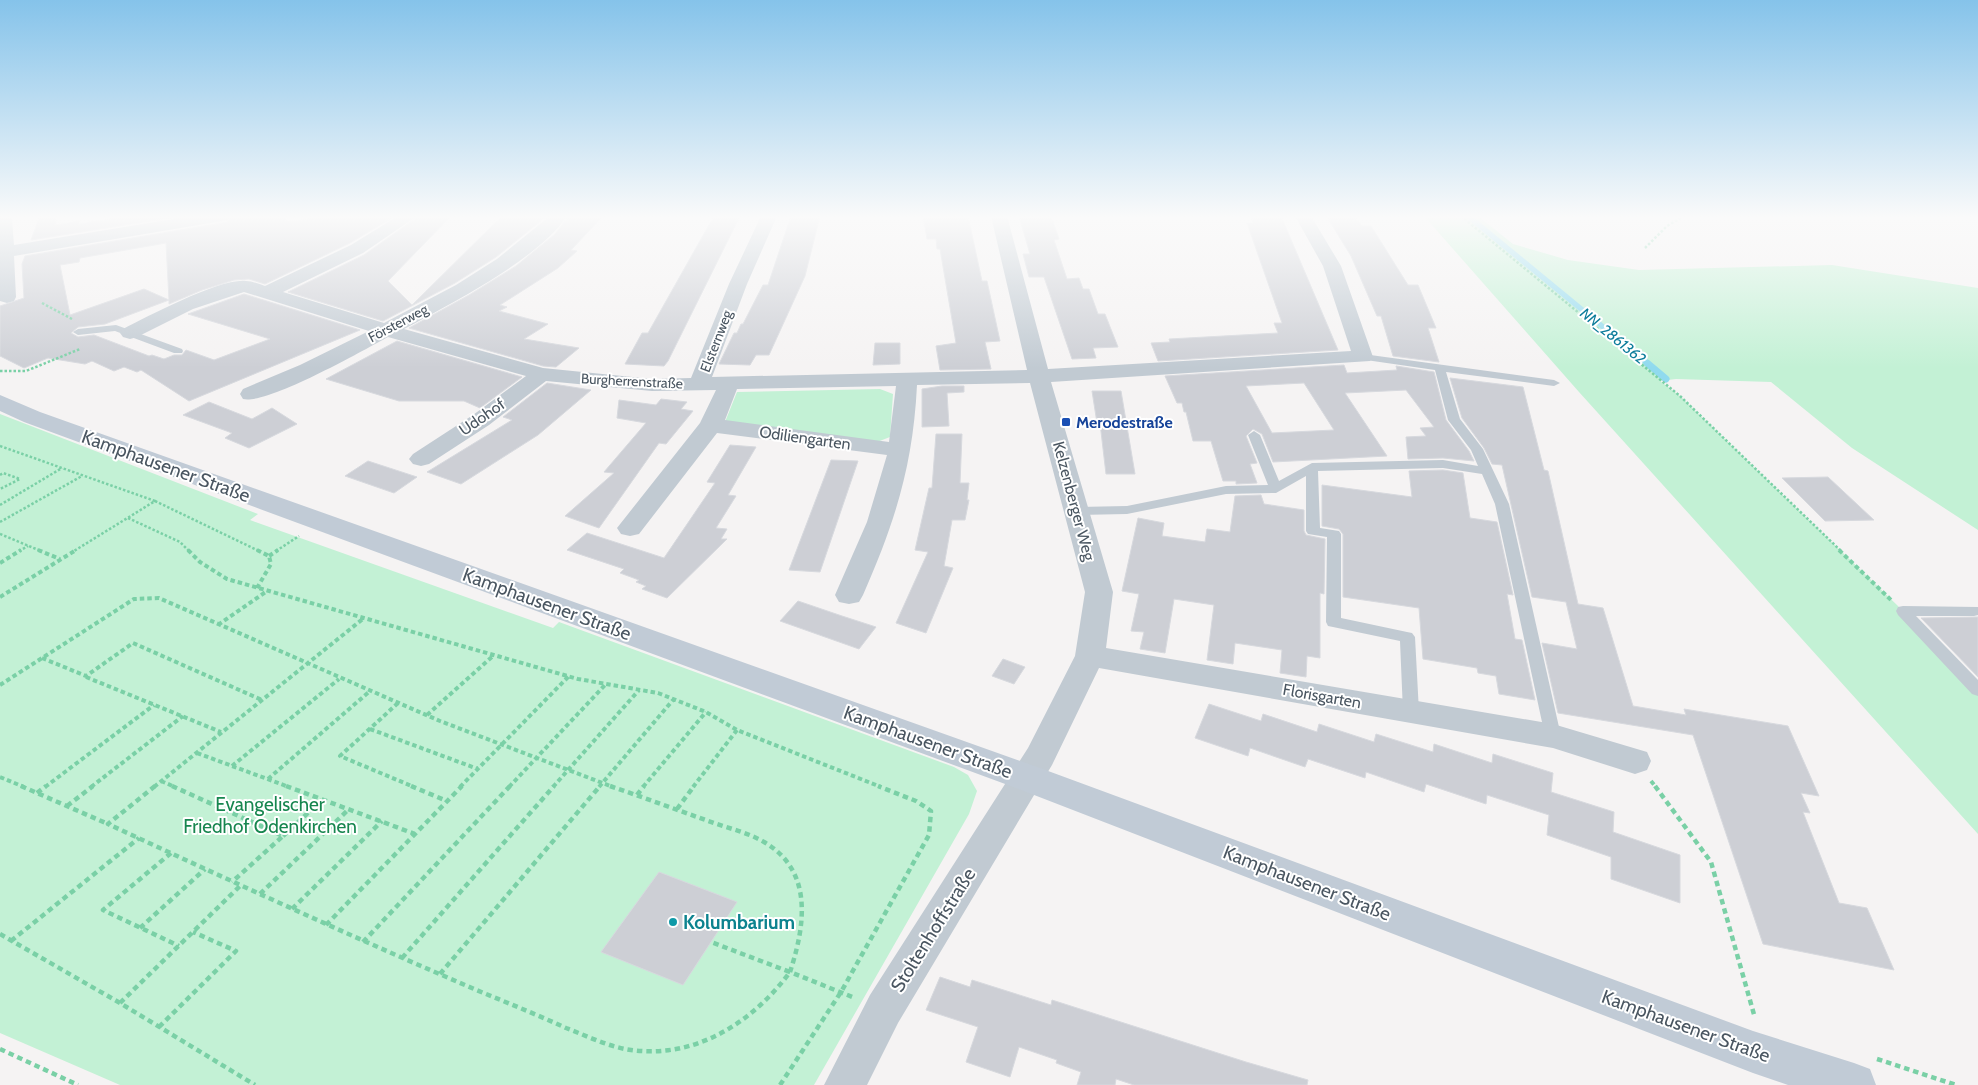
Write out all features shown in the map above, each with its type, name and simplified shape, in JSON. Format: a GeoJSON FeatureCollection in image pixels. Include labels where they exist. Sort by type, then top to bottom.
{"type":"FeatureCollection","features":[{"type":"Feature","properties":{"kind":"main road","name":"Kamphausener Straße"},"geometry":{"type":"LineString","coordinates":[[0,402],[32,417],[264,502],[1028,778],[1753,1052],[1854,1085]]}},
{"type":"Feature","properties":{"kind":"street"},"geometry":{"type":"LineString","coordinates":[[6,267],[7,297]]}},
{"type":"Feature","properties":{"kind":"street"},"geometry":{"type":"LineString","coordinates":[[268,292],[321,267]]}},
{"type":"Feature","properties":{"kind":"street","name":"Försterweg"},"geometry":{"type":"LineString","coordinates":[[251,394],[293,377],[386,330],[499,267]]}},
{"type":"Feature","properties":{"kind":"street","name":"Elsternweg"},"geometry":{"type":"LineString","coordinates":[[700,384],[746,267]]}},
{"type":"Feature","properties":{"kind":"street","name":"Kelzenberger Weg"},"geometry":{"type":"LineString","coordinates":[[1011,267],[1039,376],[1078,510],[1099,592],[1090,656],[1028,778]]}},
{"type":"Feature","properties":{"kind":"street"},"geometry":{"type":"LineString","coordinates":[[1039,376],[1364,357],[1332,267]]}},
{"type":"Feature","properties":{"kind":"street","name":"Burgherrenstraße"},"geometry":{"type":"LineString","coordinates":[[127,332],[229,289],[245,286],[386,330],[542,374],[652,385],[1039,376]]}},
{"type":"Feature","properties":{"kind":"street","name":"Udohof"},"geometry":{"type":"LineString","coordinates":[[421,459],[481,420],[542,374]]}},
{"type":"Feature","properties":{"kind":"street"},"geometry":{"type":"LineString","coordinates":[[849,595],[884,511],[900,450],[906,379]]}},
{"type":"Feature","properties":{"kind":"street","name":"Elsternweg"},"geometry":{"type":"LineString","coordinates":[[630,528],[711,425],[730,384]]}},
{"type":"Feature","properties":{"kind":"street","name":"Odiliengarten"},"geometry":{"type":"LineString","coordinates":[[711,425],[900,450]]}},
{"type":"Feature","properties":{"kind":"street","name":"Florisgarten"},"geometry":{"type":"LineString","coordinates":[[1090,656],[1553,736],[1635,761]]}},
{"type":"Feature","properties":{"kind":"street","name":"Stoltenhoffstraße"},"geometry":{"type":"LineString","coordinates":[[845,1085],[884,1009],[1028,778]]}},
{"type":"Feature","properties":{"kind":"lane"},"geometry":{"type":"LineString","coordinates":[[78,332],[116,328],[178,351]]}},
{"type":"Feature","properties":{"kind":"lane"},"geometry":{"type":"LineString","coordinates":[[1364,357],[1440,369],[1554,383]]}},
{"type":"Feature","properties":{"kind":"lane"},"geometry":{"type":"LineString","coordinates":[[1440,369],[1454,420],[1477,449],[1502,504],[1553,736]]}},
{"type":"Feature","properties":{"kind":"lane"},"geometry":{"type":"LineString","coordinates":[[1254,436],[1276,489]]}},
{"type":"Feature","properties":{"kind":"lane"},"geometry":{"type":"LineString","coordinates":[[1078,510],[1126,510],[1226,490],[1276,489],[1312,467],[1443,464],[1486,471]]}},
{"type":"Feature","properties":{"kind":"lane"},"geometry":{"type":"LineString","coordinates":[[1312,467],[1313,531],[1334,534],[1333,622],[1407,637],[1411,712]]}},
{"type":"Feature","properties":{"kind":"lane"},"geometry":{"type":"LineString","coordinates":[[1903,611],[1974,612]]}},
{"type":"Feature","properties":{"kind":"lane"},"geometry":{"type":"LineString","coordinates":[[1903,611],[1978,690]]}},
{"type":"Feature","properties":{"kind":"path"},"geometry":{"type":"LineString","coordinates":[[1523,267],[1680,396],[1903,611]]}},
{"type":"Feature","properties":{"kind":"path"},"geometry":{"type":"LineString","coordinates":[[42,303],[95,330]]}},
{"type":"Feature","properties":{"kind":"path"},"geometry":{"type":"LineString","coordinates":[[0,371],[26,371],[127,332]]}},
{"type":"Feature","properties":{"kind":"path"},"geometry":{"type":"LineString","coordinates":[[0,446],[173,508],[269,556],[271,564],[258,588]]}},
{"type":"Feature","properties":{"kind":"path"},"geometry":{"type":"LineString","coordinates":[[0,505],[62,468]]}},
{"type":"Feature","properties":{"kind":"path"},"geometry":{"type":"LineString","coordinates":[[0,475],[3,473],[20,479],[0,489]]}},
{"type":"Feature","properties":{"kind":"path"},"geometry":{"type":"LineString","coordinates":[[0,522],[82,475]]}},
{"type":"Feature","properties":{"kind":"path"},"geometry":{"type":"LineString","coordinates":[[0,597],[155,501]]}},
{"type":"Feature","properties":{"kind":"path"},"geometry":{"type":"LineString","coordinates":[[128,518],[180,542],[200,562],[227,579],[570,676],[658,693],[706,712],[737,730],[916,800],[931,811],[933,824],[930,835],[841,992],[780,1085]]}},
{"type":"Feature","properties":{"kind":"path"},"geometry":{"type":"LineString","coordinates":[[0,534],[61,559]]}},
{"type":"Feature","properties":{"kind":"path"},"geometry":{"type":"LineString","coordinates":[[0,562],[29,546]]}},
{"type":"Feature","properties":{"kind":"path"},"geometry":{"type":"LineString","coordinates":[[218,625],[267,591]]}},
{"type":"Feature","properties":{"kind":"path"},"geometry":{"type":"LineString","coordinates":[[0,685],[134,600],[159,598],[305,665],[427,715],[536,759],[677,809],[767,845],[774,849],[792,870],[803,896],[804,914],[797,951],[790,972],[775,992],[757,1010],[718,1036],[676,1048],[631,1050],[591,1038],[363,942],[139,838],[0,777]]}},
{"type":"Feature","properties":{"kind":"path"},"geometry":{"type":"LineString","coordinates":[[108,824],[364,618]]}},
{"type":"Feature","properties":{"kind":"path"},"geometry":{"type":"LineString","coordinates":[[86,676],[133,643],[262,700]]}},
{"type":"Feature","properties":{"kind":"path"},"geometry":{"type":"LineString","coordinates":[[427,715],[494,654]]}},
{"type":"Feature","properties":{"kind":"path"},"geometry":{"type":"LineString","coordinates":[[42,658],[221,732]]}},
{"type":"Feature","properties":{"kind":"path"},"geometry":{"type":"LineString","coordinates":[[326,925],[570,676]]}},
{"type":"Feature","properties":{"kind":"path"},"geometry":{"type":"LineString","coordinates":[[232,766],[339,679]]}},
{"type":"Feature","properties":{"kind":"path"},"geometry":{"type":"LineString","coordinates":[[363,942],[606,684]]}},
{"type":"Feature","properties":{"kind":"path"},"geometry":{"type":"LineString","coordinates":[[402,958],[640,690]]}},
{"type":"Feature","properties":{"kind":"path"},"geometry":{"type":"LineString","coordinates":[[268,780],[370,691]]}},
{"type":"Feature","properties":{"kind":"path"},"geometry":{"type":"LineString","coordinates":[[440,974],[673,700]]}},
{"type":"Feature","properties":{"kind":"path"},"geometry":{"type":"LineString","coordinates":[[398,703],[340,756],[447,801]]}},
{"type":"Feature","properties":{"kind":"path"},"geometry":{"type":"LineString","coordinates":[[37,793],[154,705]]}},
{"type":"Feature","properties":{"kind":"path"},"geometry":{"type":"LineString","coordinates":[[637,795],[706,712]]}},
{"type":"Feature","properties":{"kind":"path"},"geometry":{"type":"LineString","coordinates":[[67,806],[183,716]]}},
{"type":"Feature","properties":{"kind":"path"},"geometry":{"type":"LineString","coordinates":[[370,728],[478,769]]}},
{"type":"Feature","properties":{"kind":"path"},"geometry":{"type":"LineString","coordinates":[[677,809],[737,730]]}},
{"type":"Feature","properties":{"kind":"path"},"geometry":{"type":"LineString","coordinates":[[196,753],[415,834]]}},
{"type":"Feature","properties":{"kind":"path"},"geometry":{"type":"LineString","coordinates":[[1635,761],[1710,862],[1755,1018]]}},
{"type":"Feature","properties":{"kind":"path"},"geometry":{"type":"LineString","coordinates":[[161,781],[283,836]]}},
{"type":"Feature","properties":{"kind":"path"},"geometry":{"type":"LineString","coordinates":[[232,882],[322,800]]}},
{"type":"Feature","properties":{"kind":"path"},"geometry":{"type":"LineString","coordinates":[[260,894],[349,809]]}},
{"type":"Feature","properties":{"kind":"path"},"geometry":{"type":"LineString","coordinates":[[292,909],[382,821]]}},
{"type":"Feature","properties":{"kind":"path"},"geometry":{"type":"LineString","coordinates":[[11,941],[139,838]]}},
{"type":"Feature","properties":{"kind":"path"},"geometry":{"type":"LineString","coordinates":[[171,853],[103,910],[179,946]]}},
{"type":"Feature","properties":{"kind":"path"},"geometry":{"type":"LineString","coordinates":[[140,928],[206,870]]}},
{"type":"Feature","properties":{"kind":"path"},"geometry":{"type":"LineString","coordinates":[[120,1003],[241,885]]}},
{"type":"Feature","properties":{"kind":"path"},"geometry":{"type":"LineString","coordinates":[[159,1027],[236,951],[193,932]]}},
{"type":"Feature","properties":{"kind":"path"},"geometry":{"type":"LineString","coordinates":[[0,934],[120,1003],[255,1085]]}},
{"type":"Feature","properties":{"kind":"path"},"geometry":{"type":"LineString","coordinates":[[711,942],[841,992]]}},
{"type":"Feature","properties":{"kind":"path"},"geometry":{"type":"LineString","coordinates":[[0,1049],[78,1085]]}},
{"type":"Feature","properties":{"kind":"green space"},"geometry":{"type":"Polygon","coordinates":[[[1469,267],[1615,267],[1639,270],[1842,267],[1978,288],[1978,530],[1852,448],[1771,382],[1676,379],[1660,381],[1680,396],[1897,605],[1978,694],[1978,834],[1579,392],[1469,267]]]}},
{"type":"Feature","properties":{"kind":"green space"},"geometry":{"type":"Polygon","coordinates":[[[880,389],[893,394],[890,437],[877,442],[725,422],[737,392],[880,389]]]}},
{"type":"Feature","properties":{"kind":"green space","name":"Evangelischer Friedhof Odenkirchen"},"geometry":{"type":"Polygon","coordinates":[[[0,414],[258,514],[250,520],[553,628],[559,622],[954,767],[968,775],[977,791],[969,814],[814,1085],[120,1085],[0,1033],[0,414]]]}},
{"type":"Feature","properties":{"kind":"building"},"geometry":{"type":"Polygon","coordinates":[[[22,267],[60,267],[70,315],[144,289],[169,300],[105,324],[78,327],[71,333],[78,337],[94,335],[149,356],[152,355],[164,359],[174,355],[182,355],[186,350],[214,360],[270,339],[188,314],[244,294],[360,330],[189,401],[141,370],[137,372],[124,367],[114,371],[92,361],[85,364],[48,358],[24,368],[0,356],[0,306],[24,298],[22,267]]]}},
{"type":"Feature","properties":{"kind":"building"},"geometry":{"type":"Polygon","coordinates":[[[167,267],[301,267],[265,284],[249,279],[234,280],[202,290],[169,304],[167,267]]]}},
{"type":"Feature","properties":{"kind":"building"},"geometry":{"type":"Polygon","coordinates":[[[340,267],[402,267],[388,281],[412,305],[451,267],[481,267],[455,283],[383,321],[288,292],[340,267]]]}},
{"type":"Feature","properties":{"kind":"building"},"geometry":{"type":"Polygon","coordinates":[[[515,267],[560,267],[500,305],[507,307],[499,311],[548,324],[524,339],[579,348],[556,367],[543,366],[409,328],[469,295],[515,267]]]}},
{"type":"Feature","properties":{"kind":"building"},"geometry":{"type":"Polygon","coordinates":[[[685,267],[715,267],[664,366],[625,364],[642,333],[648,333],[685,267]]]}},
{"type":"Feature","properties":{"kind":"building"},"geometry":{"type":"Polygon","coordinates":[[[774,267],[807,267],[805,276],[769,355],[756,355],[750,365],[719,364],[734,333],[737,333],[741,324],[743,324],[763,285],[768,285],[774,267]]]}},
{"type":"Feature","properties":{"kind":"building"},"geometry":{"type":"Polygon","coordinates":[[[943,267],[979,267],[982,281],[987,281],[1000,341],[985,342],[991,369],[940,370],[936,346],[956,343],[943,267]]]}},
{"type":"Feature","properties":{"kind":"building"},"geometry":{"type":"Polygon","coordinates":[[[1026,267],[1063,267],[1067,279],[1079,278],[1083,289],[1089,289],[1098,314],[1105,314],[1118,347],[1093,348],[1096,358],[1072,359],[1044,277],[1029,277],[1026,267]]]}},
{"type":"Feature","properties":{"kind":"building"},"geometry":{"type":"Polygon","coordinates":[[[1262,267],[1303,267],[1338,350],[1158,361],[1151,343],[1170,342],[1169,339],[1278,333],[1274,323],[1282,323],[1262,267]]]}},
{"type":"Feature","properties":{"kind":"building"},"geometry":{"type":"Polygon","coordinates":[[[1356,267],[1396,267],[1408,285],[1418,285],[1436,328],[1428,328],[1439,362],[1393,356],[1381,316],[1377,316],[1356,267]]]}},
{"type":"Feature","properties":{"kind":"building"},"geometry":{"type":"Polygon","coordinates":[[[397,341],[522,377],[480,408],[464,401],[399,401],[326,379],[397,341]]]}},
{"type":"Feature","properties":{"kind":"building"},"geometry":{"type":"Polygon","coordinates":[[[875,343],[900,343],[900,364],[873,365],[875,343]]]}},
{"type":"Feature","properties":{"kind":"building"},"geometry":{"type":"Polygon","coordinates":[[[1344,365],[1347,373],[1397,370],[1396,366],[1434,372],[1446,420],[1469,451],[1474,461],[1443,458],[1408,459],[1406,437],[1426,436],[1420,428],[1434,427],[1406,390],[1345,393],[1387,456],[1273,462],[1262,434],[1253,429],[1246,436],[1257,463],[1250,464],[1257,483],[1236,484],[1236,481],[1223,481],[1211,441],[1193,441],[1186,412],[1184,412],[1182,403],[1177,403],[1165,376],[1344,365]],[[1304,383],[1246,386],[1272,433],[1334,430],[1304,383]]]}},
{"type":"Feature","properties":{"kind":"building"},"geometry":{"type":"Polygon","coordinates":[[[1450,378],[1523,387],[1544,470],[1548,471],[1578,604],[1603,608],[1633,706],[1686,715],[1684,709],[1788,726],[1819,796],[1801,793],[1810,813],[1803,812],[1839,903],[1867,908],[1894,970],[1763,944],[1693,735],[1558,713],[1542,643],[1577,649],[1566,602],[1532,597],[1502,465],[1492,464],[1484,448],[1462,418],[1450,378]]]}},
{"type":"Feature","properties":{"kind":"building"},"geometry":{"type":"Polygon","coordinates":[[[547,383],[591,390],[538,435],[461,484],[427,472],[512,420],[503,417],[547,383]]]}},
{"type":"Feature","properties":{"kind":"building"},"geometry":{"type":"Polygon","coordinates":[[[942,386],[964,386],[964,392],[947,393],[949,426],[922,427],[922,389],[942,386]]]}},
{"type":"Feature","properties":{"kind":"building"},"geometry":{"type":"Polygon","coordinates":[[[1092,391],[1121,391],[1135,474],[1106,474],[1100,423],[1097,423],[1092,391]]]}},
{"type":"Feature","properties":{"kind":"building"},"geometry":{"type":"Polygon","coordinates":[[[661,399],[687,402],[681,409],[693,411],[666,444],[659,443],[599,528],[565,516],[614,473],[604,472],[646,423],[617,418],[619,400],[656,405],[661,399]]]}},
{"type":"Feature","properties":{"kind":"building"},"geometry":{"type":"Polygon","coordinates":[[[209,402],[252,419],[272,408],[297,424],[249,448],[225,438],[232,433],[183,415],[209,402]]]}},
{"type":"Feature","properties":{"kind":"building"},"geometry":{"type":"Polygon","coordinates":[[[936,434],[962,434],[960,483],[969,483],[967,500],[969,500],[965,520],[952,520],[944,566],[953,568],[926,633],[896,623],[928,552],[915,550],[929,488],[932,488],[936,434]]]}},
{"type":"Feature","properties":{"kind":"building"},"geometry":{"type":"Polygon","coordinates":[[[730,445],[756,447],[728,495],[736,496],[716,528],[727,529],[721,539],[727,539],[667,598],[642,589],[646,586],[636,582],[639,580],[620,573],[624,569],[567,550],[587,533],[664,558],[715,483],[707,482],[730,445]]]}},
{"type":"Feature","properties":{"kind":"building"},"geometry":{"type":"Polygon","coordinates":[[[831,460],[858,461],[820,572],[789,570],[831,460]]]}},
{"type":"Feature","properties":{"kind":"building"},"geometry":{"type":"Polygon","coordinates":[[[368,461],[417,477],[394,493],[345,476],[368,461]]]}},
{"type":"Feature","properties":{"kind":"building"},"geometry":{"type":"Polygon","coordinates":[[[1443,470],[1463,473],[1470,518],[1497,522],[1513,595],[1507,594],[1515,639],[1522,640],[1535,700],[1499,694],[1496,676],[1478,673],[1477,668],[1423,659],[1419,608],[1343,597],[1343,534],[1339,529],[1322,526],[1322,485],[1412,497],[1409,471],[1443,470]]]}},
{"type":"Feature","properties":{"kind":"building"},"geometry":{"type":"Polygon","coordinates":[[[1828,477],[1874,520],[1825,521],[1782,478],[1828,477]]]}},
{"type":"Feature","properties":{"kind":"building"},"geometry":{"type":"Polygon","coordinates":[[[1261,495],[1264,504],[1304,510],[1304,531],[1306,535],[1325,539],[1324,594],[1320,593],[1320,658],[1307,656],[1306,677],[1280,673],[1282,650],[1235,643],[1233,664],[1207,660],[1214,605],[1174,599],[1165,653],[1140,649],[1144,632],[1131,631],[1139,594],[1122,591],[1138,518],[1164,523],[1162,536],[1205,542],[1207,529],[1230,532],[1235,496],[1261,495]]]}},
{"type":"Feature","properties":{"kind":"building"},"geometry":{"type":"Polygon","coordinates":[[[798,601],[876,627],[859,649],[780,621],[798,601]]]}},
{"type":"Feature","properties":{"kind":"building"},"geometry":{"type":"Polygon","coordinates":[[[1978,617],[1978,677],[1921,618],[1978,617]]]}},
{"type":"Feature","properties":{"kind":"building"},"geometry":{"type":"Polygon","coordinates":[[[1003,659],[1025,667],[1014,684],[992,676],[1003,659]]]}},
{"type":"Feature","properties":{"kind":"building"},"geometry":{"type":"Polygon","coordinates":[[[1209,704],[1261,721],[1263,714],[1317,732],[1319,724],[1374,742],[1376,734],[1433,752],[1434,744],[1492,763],[1493,754],[1553,773],[1551,792],[1614,812],[1613,832],[1680,855],[1680,903],[1611,879],[1611,857],[1547,835],[1549,815],[1487,795],[1486,804],[1426,784],[1424,792],[1366,772],[1365,778],[1308,759],[1305,767],[1250,748],[1248,756],[1195,738],[1209,704]]]}},
{"type":"Feature","properties":{"kind":"building","name":"Kolumbarium"},"geometry":{"type":"Polygon","coordinates":[[[659,872],[737,902],[683,985],[601,952],[659,872]]]}},
{"type":"Feature","properties":{"kind":"building"},"geometry":{"type":"Polygon","coordinates":[[[940,977],[970,987],[972,980],[1051,1005],[1052,1000],[1308,1080],[1307,1085],[1134,1085],[1116,1079],[1115,1085],[1077,1085],[1081,1072],[1056,1063],[1057,1060],[1019,1047],[1010,1077],[966,1062],[978,1027],[926,1010],[940,977]]]}},
{"type":"Feature","properties":{"kind":"waterway","name":"NN_2861362"},"geometry":{"type":"LineString","coordinates":[[1530,267],[1648,364]]}},
{"type":"Feature","properties":{"kind":"waterway","name":"NN_2861362"},"geometry":{"type":"LineString","coordinates":[[1647,363],[1666,379]]}},
{"type":"Feature","properties":{"kind":"place","name":"Merodestraße"},"geometry":{"type":"Point","coordinates":[1066,422]}},
{"type":"Feature","properties":{"kind":"place","name":"Kolumbarium"},"geometry":{"type":"Point","coordinates":[673,922]}}]}
